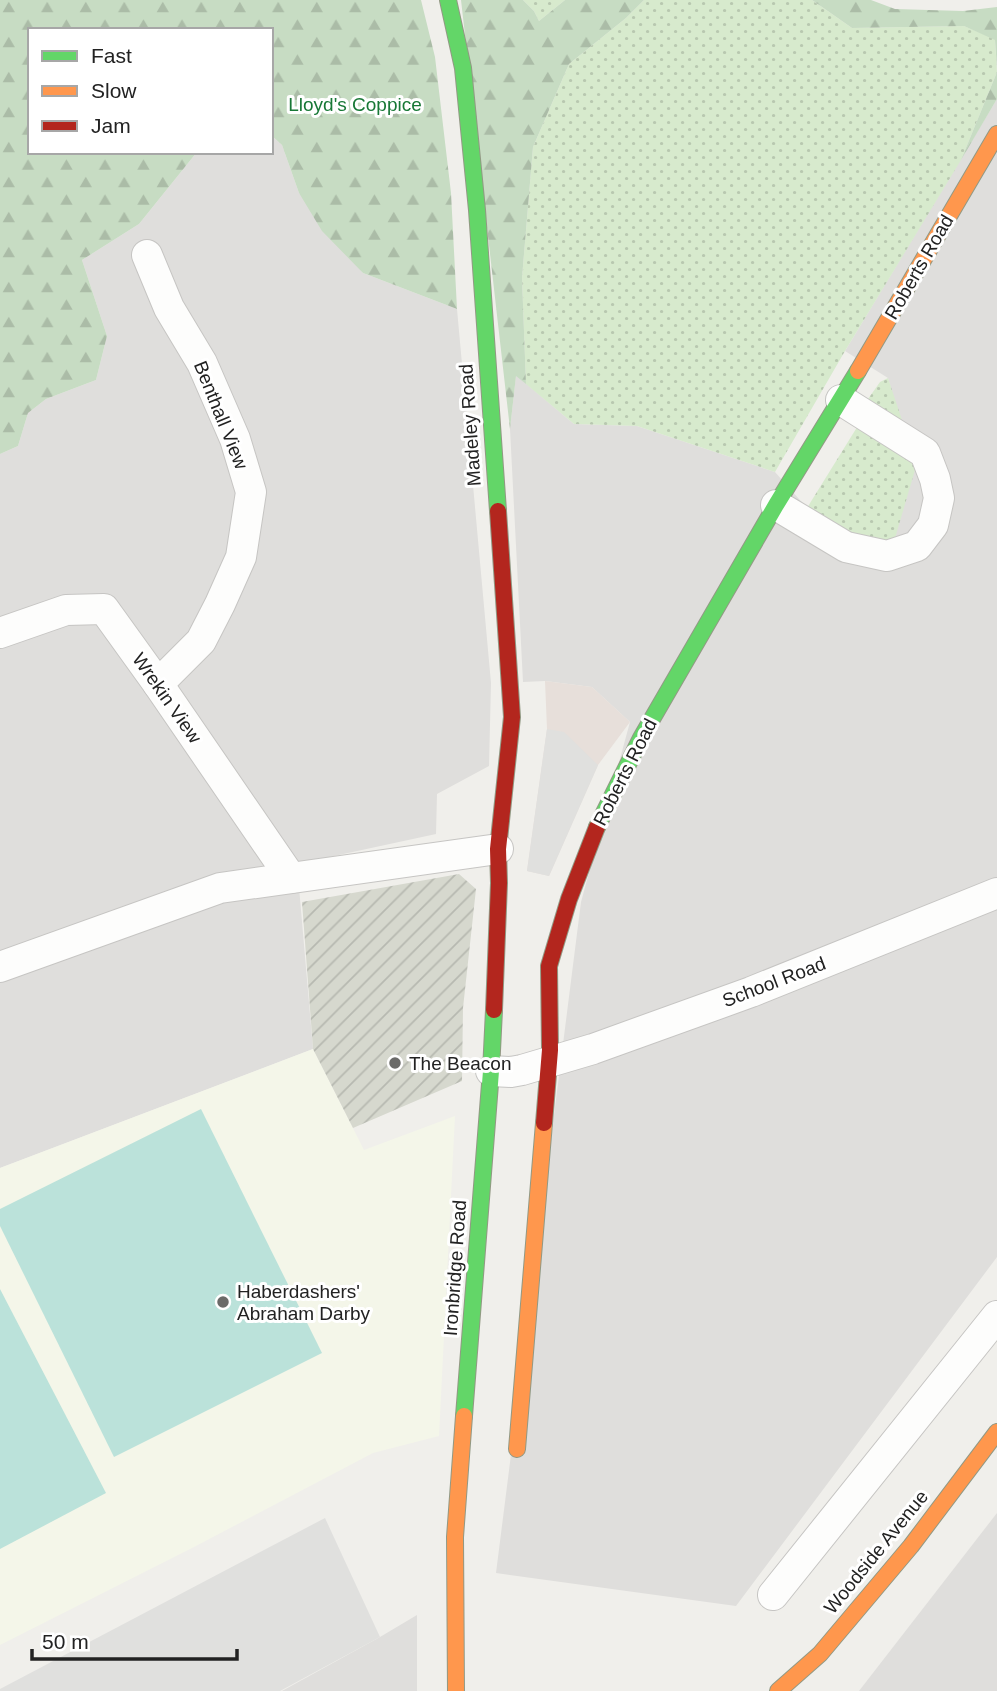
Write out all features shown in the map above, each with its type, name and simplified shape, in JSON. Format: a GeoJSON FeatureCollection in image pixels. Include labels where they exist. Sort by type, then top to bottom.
{"type":"FeatureCollection","features":[{"type":"Feature","properties":{"kind":"street","name":"Madeley Road"},"geometry":{"type":"LineString","coordinates":[[448,0],[463,68],[477,209],[512,717],[498,849]]}},
{"type":"Feature","properties":{"kind":"street","name":"Roberts Road"},"geometry":{"type":"LineString","coordinates":[[549,1063],[549,966],[569,899],[594,834],[641,738],[997,134]]}},
{"type":"Feature","properties":{"kind":"street","name":"Benthall View"},"geometry":{"type":"LineString","coordinates":[[147,256],[169,308],[202,363],[235,439],[251,492],[241,557],[220,604],[201,641],[158,684]]}},
{"type":"Feature","properties":{"kind":"street"},"geometry":{"type":"LineString","coordinates":[[776,505],[846,547],[887,556],[917,546],[933,525],[939,498],[935,478],[925,453],[841,400]]}},
{"type":"Feature","properties":{"kind":"street","name":"Wrekin View"},"geometry":{"type":"LineString","coordinates":[[0,633],[66,610],[104,609],[291,877]]}},
{"type":"Feature","properties":{"kind":"street"},"geometry":{"type":"LineString","coordinates":[[0,967],[220,888],[498,849]]}},
{"type":"Feature","properties":{"kind":"street","name":"Ironbridge Road"},"geometry":{"type":"LineString","coordinates":[[456,1691],[455,1537],[491,1071],[498,849]]}},
{"type":"Feature","properties":{"kind":"street","name":"School Road"},"geometry":{"type":"LineString","coordinates":[[491,1071],[511,1072],[593,1049],[751,992],[997,893]]}},
{"type":"Feature","properties":{"kind":"street"},"geometry":{"type":"LineString","coordinates":[[517,1449],[549,1063]]}},
{"type":"Feature","properties":{"kind":"street"},"geometry":{"type":"LineString","coordinates":[[773,1595],[997,1317]]}},
{"type":"Feature","properties":{"kind":"street","name":"Woodside Avenue"},"geometry":{"type":"LineString","coordinates":[[778,1691],[820,1654],[911,1546],[997,1432]]}},
{"type":"Feature","properties":{"kind":"shaded area"},"geometry":{"type":"Polygon","coordinates":[[[997,99],[997,1257],[736,1606],[496,1573],[581,902],[630,722],[592,687],[545,681],[523,682],[510,429],[516,375],[574,424],[637,426],[775,472],[807,508],[911,461],[888,378],[845,351],[997,99]]]}},
{"type":"Feature","properties":{"kind":"shaded area"},"geometry":{"type":"Polygon","coordinates":[[[273,137],[282,145],[299,193],[363,273],[457,309],[491,683],[489,766],[437,794],[436,834],[297,864],[313,1049],[0,1168],[0,454],[18,446],[28,413],[46,399],[96,380],[107,336],[82,260],[139,224],[195,154],[273,154],[273,137]]]}},
{"type":"Feature","properties":{"kind":"shaded area"},"geometry":{"type":"Polygon","coordinates":[[[545,681],[592,687],[630,722],[598,765],[549,876],[527,871],[547,729],[545,681]]]}},
{"type":"Feature","properties":{"kind":"shaded area"},"geometry":{"type":"Polygon","coordinates":[[[547,729],[564,732],[598,765],[549,876],[527,871],[547,729]]]}},
{"type":"Feature","properties":{"kind":"shaded area"},"geometry":{"type":"Polygon","coordinates":[[[459,874],[476,889],[463,1008],[462,1081],[353,1128],[313,1049],[302,902],[459,874]]]}},
{"type":"Feature","properties":{"kind":"shaded area","name":"Haberdashers' Abraham Darby"},"geometry":{"type":"Polygon","coordinates":[[[313,1049],[364,1150],[455,1116],[439,1436],[373,1453],[0,1645],[0,1168],[313,1049]]]}},
{"type":"Feature","properties":{"kind":"shaded area"},"geometry":{"type":"Polygon","coordinates":[[[201,1109],[322,1353],[114,1457],[0,1226],[0,1209],[201,1109]]]}},
{"type":"Feature","properties":{"kind":"shaded area"},"geometry":{"type":"Polygon","coordinates":[[[0,1289],[106,1493],[0,1549],[0,1289]]]}},
{"type":"Feature","properties":{"kind":"shaded area"},"geometry":{"type":"Polygon","coordinates":[[[997,1513],[997,1691],[859,1691],[997,1513]]]}},
{"type":"Feature","properties":{"kind":"shaded area"},"geometry":{"type":"Polygon","coordinates":[[[325,1518],[380,1637],[280,1691],[0,1691],[0,1689],[325,1518]]]}},
{"type":"Feature","properties":{"kind":"shaded area"},"geometry":{"type":"Polygon","coordinates":[[[417,1615],[417,1691],[282,1691],[380,1637],[417,1615]]]}},
{"type":"Feature","properties":{"kind":"green space","name":"Lloyd's Coppice"},"geometry":{"type":"Polygon","coordinates":[[[0,0],[421,0],[435,57],[451,193],[457,309],[363,273],[322,231],[299,193],[282,145],[273,137],[273,28],[28,28],[28,154],[195,154],[139,224],[82,260],[107,336],[96,380],[46,399],[28,413],[18,446],[0,454],[0,0]]]}},
{"type":"Feature","properties":{"kind":"green space"},"geometry":{"type":"Polygon","coordinates":[[[461,0],[523,0],[539,21],[565,0],[644,0],[569,64],[533,147],[522,278],[526,384],[516,376],[510,429],[461,0]]]}},
{"type":"Feature","properties":{"kind":"green space"},"geometry":{"type":"Polygon","coordinates":[[[523,0],[565,0],[539,21],[523,0]]]}},
{"type":"Feature","properties":{"kind":"green space"},"geometry":{"type":"Polygon","coordinates":[[[644,0],[812,0],[852,28],[964,26],[995,39],[997,72],[961,160],[775,472],[637,426],[574,424],[526,384],[522,278],[533,147],[569,64],[644,0]]]}},
{"type":"Feature","properties":{"kind":"green space"},"geometry":{"type":"Polygon","coordinates":[[[812,0],[871,0],[895,9],[963,11],[997,7],[997,69],[995,40],[964,26],[852,28],[812,0]]]}},
{"type":"Feature","properties":{"kind":"green space"},"geometry":{"type":"Polygon","coordinates":[[[997,72],[997,99],[961,160],[997,72]]]}},
{"type":"Feature","properties":{"kind":"green space"},"geometry":{"type":"Polygon","coordinates":[[[888,378],[903,423],[878,409],[868,399],[880,382],[888,378]]]}},
{"type":"Feature","properties":{"kind":"green space"},"geometry":{"type":"Polygon","coordinates":[[[859,424],[911,461],[915,470],[893,545],[858,540],[807,508],[859,424]]]}},
{"type":"Feature","properties":{"kind":"traffic: fast"},"geometry":{"type":"LineString","coordinates":[[448,0],[463,68],[477,210],[498,511]]}},
{"type":"Feature","properties":{"kind":"traffic: fast"},"geometry":{"type":"LineString","coordinates":[[597,827],[641,738],[776,505],[858,371]]}},
{"type":"Feature","properties":{"kind":"traffic: fast"},"geometry":{"type":"LineString","coordinates":[[464,1416],[494,1010]]}},
{"type":"Feature","properties":{"kind":"traffic: slow"},"geometry":{"type":"LineString","coordinates":[[858,371],[997,134]]}},
{"type":"Feature","properties":{"kind":"traffic: slow"},"geometry":{"type":"LineString","coordinates":[[517,1449],[544,1123]]}},
{"type":"Feature","properties":{"kind":"traffic: slow"},"geometry":{"type":"LineString","coordinates":[[456,1691],[455,1537],[464,1416]]}},
{"type":"Feature","properties":{"kind":"traffic: slow"},"geometry":{"type":"LineString","coordinates":[[778,1691],[820,1654],[911,1546],[997,1432]]}},
{"type":"Feature","properties":{"kind":"traffic: jam"},"geometry":{"type":"LineString","coordinates":[[494,1010],[498,849],[512,717],[498,511]]}},
{"type":"Feature","properties":{"kind":"traffic: jam"},"geometry":{"type":"LineString","coordinates":[[544,1123],[550,1050],[549,966],[569,899],[597,827]]}},
{"type":"Feature","properties":{"kind":"place","name":"The Beacon"},"geometry":{"type":"Point","coordinates":[395,1063]}},
{"type":"Feature","properties":{"kind":"place","name":"Haberdashers' Abraham Darby"},"geometry":{"type":"Point","coordinates":[223,1302]}}]}
